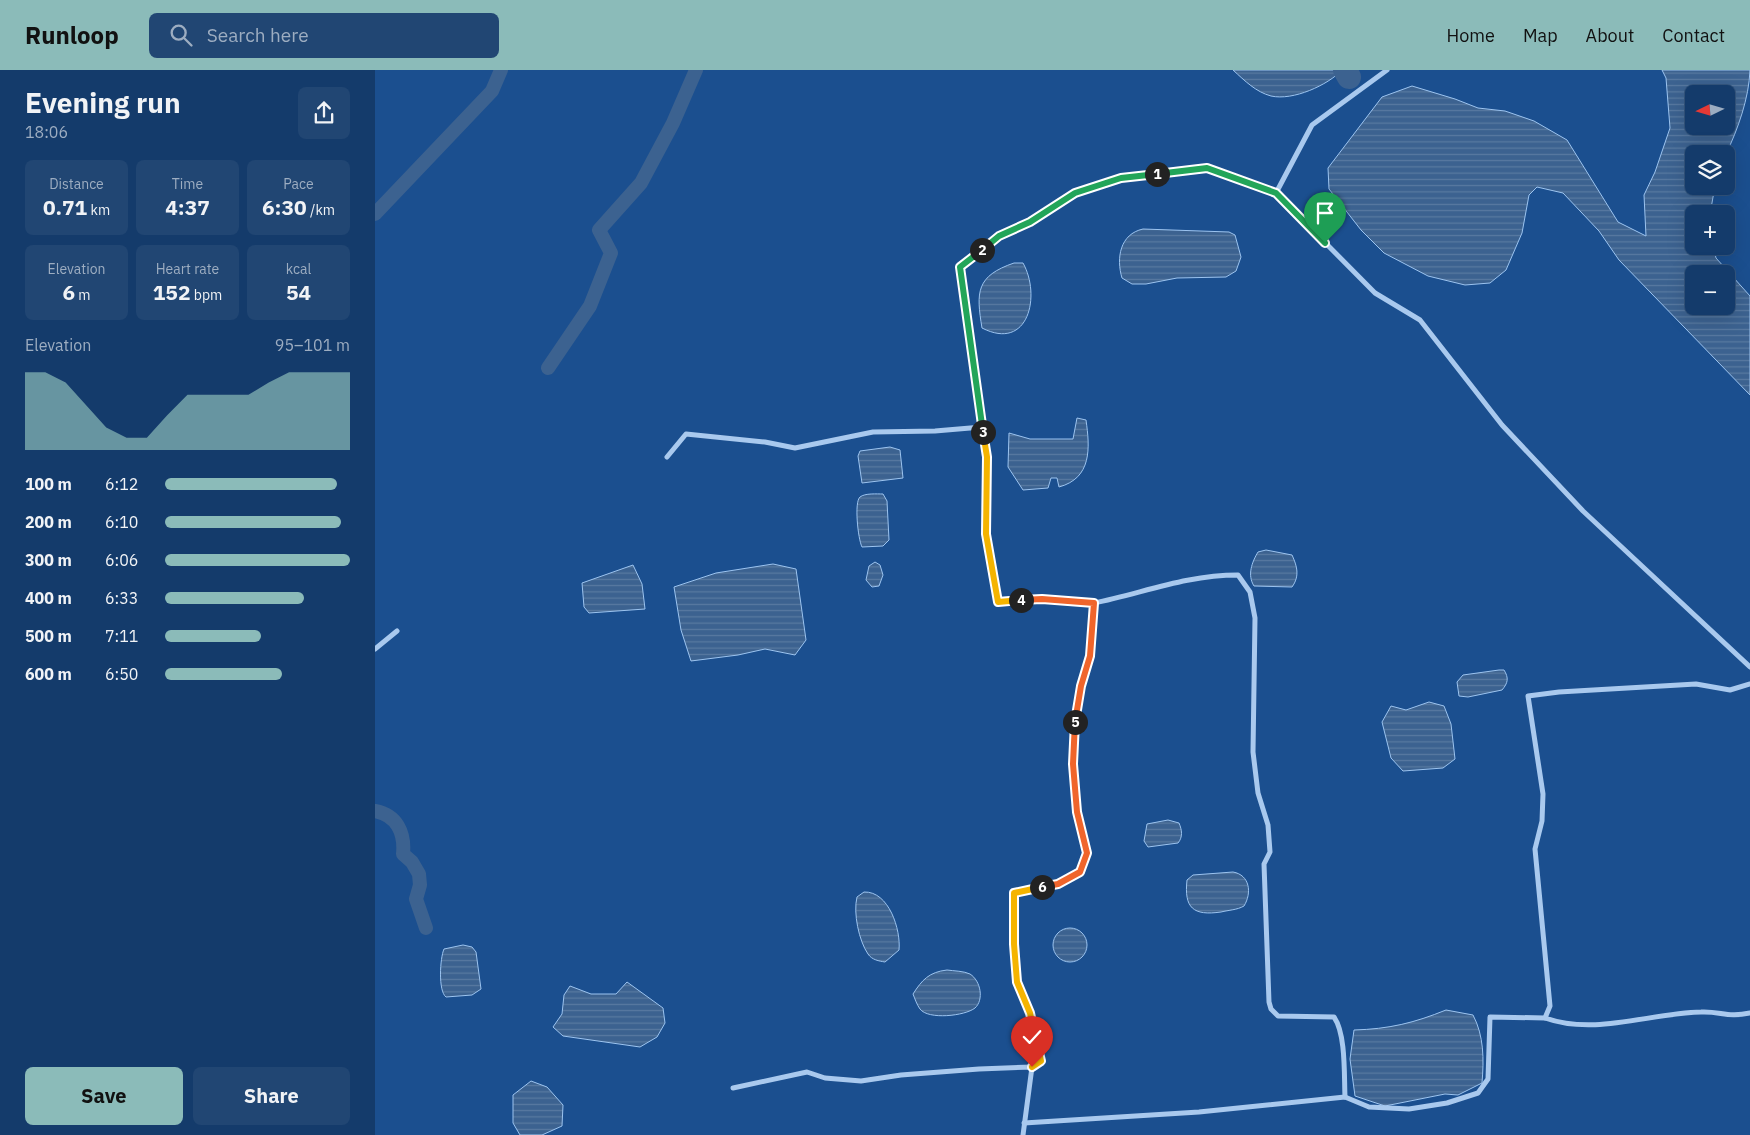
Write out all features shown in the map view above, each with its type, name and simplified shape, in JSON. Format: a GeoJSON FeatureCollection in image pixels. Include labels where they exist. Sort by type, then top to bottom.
{"type":"FeatureCollection","features":[{"type":"Feature","properties":{"kind":"street"},"geometry":{"type":"LineString","coordinates":[[1276,193],[1312,125],[1387,70]]}},
{"type":"Feature","properties":{"kind":"street"},"geometry":{"type":"LineString","coordinates":[[1345,1097],[1341,1043],[1338,1022],[1334,1017],[1278,1016],[1271,1009],[1269,1002],[1264,864],[1270,852],[1268,826],[1258,793],[1253,752],[1255,618],[1250,592],[1238,574],[1209,575],[1171,582],[1122,597],[1094,603],[1042,599],[998,602],[986,534],[987,457],[960,267],[999,236],[1030,222],[1075,193],[1121,178],[1207,168],[1276,193],[1375,293],[1420,320],[1502,425],[1583,511],[1750,666]]}},
{"type":"Feature","properties":{"kind":"street"},"geometry":{"type":"LineString","coordinates":[[667,456],[686,434],[765,442],[795,448],[873,432],[935,431],[982,427]]}},
{"type":"Feature","properties":{"kind":"street"},"geometry":{"type":"LineString","coordinates":[[733,1088],[807,1072],[825,1078],[861,1081],[959,1070],[1032,1067],[1041,1061],[1030,1013],[1017,982],[1014,944],[1014,893],[1058,884],[1080,872],[1087,853],[1077,812],[1073,740],[1081,686],[1090,656],[1094,603]]}},
{"type":"Feature","properties":{"kind":"street"},"geometry":{"type":"LineString","coordinates":[[375,649],[397,631]]}},
{"type":"Feature","properties":{"kind":"street"},"geometry":{"type":"LineString","coordinates":[[1545,1018],[1550,1006],[1535,849],[1542,821],[1543,794],[1528,696],[1559,692],[1696,684],[1729,690],[1750,684]]}},
{"type":"Feature","properties":{"kind":"street"},"geometry":{"type":"LineString","coordinates":[[1024,1123],[1199,1112],[1345,1097],[1369,1107],[1409,1109],[1447,1103],[1478,1093],[1488,1078],[1490,1017],[1545,1018],[1558,1023],[1601,1024],[1703,1011],[1734,1017],[1750,1013]]}},
{"type":"Feature","properties":{"kind":"street"},"geometry":{"type":"LineString","coordinates":[[1023,1135],[1032,1067]]}},
{"type":"Feature","properties":{"kind":"water"},"geometry":{"type":"Polygon","coordinates":[[[1233,70],[1342,70],[1336,76],[1309,91],[1280,97],[1260,92],[1233,70]]]}},
{"type":"Feature","properties":{"kind":"water"},"geometry":{"type":"Polygon","coordinates":[[[1662,70],[1750,70],[1748,91],[1735,134],[1735,85],[1685,85],[1685,135],[1735,135],[1730,145],[1685,145],[1685,195],[1713,195],[1712,205],[1685,205],[1685,255],[1715,255],[1722,265],[1685,265],[1685,315],[1735,315],[1735,279],[1750,296],[1750,395],[1619,260],[1599,231],[1563,193],[1537,187],[1529,195],[1522,233],[1506,270],[1490,283],[1465,285],[1428,276],[1384,253],[1361,230],[1329,189],[1328,168],[1382,97],[1412,86],[1478,108],[1505,111],[1534,121],[1567,140],[1618,222],[1646,236],[1644,195],[1655,172],[1670,128],[1666,78],[1662,70]]]}},
{"type":"Feature","properties":{"kind":"water"},"geometry":{"type":"Polygon","coordinates":[[[1143,229],[1229,232],[1235,235],[1241,257],[1236,271],[1226,277],[1177,278],[1146,284],[1132,284],[1122,278],[1120,255],[1129,236],[1143,229]]]}},
{"type":"Feature","properties":{"kind":"water"},"geometry":{"type":"Polygon","coordinates":[[[1014,263],[1023,263],[1028,276],[1031,290],[1027,316],[1020,326],[1011,332],[998,333],[982,328],[979,304],[981,287],[992,274],[1014,263]]]}},
{"type":"Feature","properties":{"kind":"water"},"geometry":{"type":"Polygon","coordinates":[[[1077,418],[1086,420],[1088,441],[1086,461],[1078,477],[1070,483],[1059,487],[1057,478],[1051,478],[1048,488],[1023,490],[1008,467],[1009,433],[1030,439],[1073,439],[1077,418]]]}},
{"type":"Feature","properties":{"kind":"water"},"geometry":{"type":"Polygon","coordinates":[[[890,447],[900,450],[903,478],[862,483],[858,456],[860,451],[890,447]]]}},
{"type":"Feature","properties":{"kind":"water"},"geometry":{"type":"Polygon","coordinates":[[[883,494],[887,501],[889,540],[883,546],[862,547],[857,521],[858,500],[865,495],[883,494]]]}},
{"type":"Feature","properties":{"kind":"water"},"geometry":{"type":"Polygon","coordinates":[[[1266,550],[1292,555],[1297,571],[1295,583],[1292,587],[1254,586],[1251,577],[1252,564],[1258,552],[1266,550]]]}},
{"type":"Feature","properties":{"kind":"water"},"geometry":{"type":"Polygon","coordinates":[[[875,562],[880,565],[883,575],[879,586],[872,587],[866,580],[869,566],[875,562]]]}},
{"type":"Feature","properties":{"kind":"water"},"geometry":{"type":"Polygon","coordinates":[[[773,564],[796,569],[806,640],[795,655],[765,649],[738,655],[691,661],[681,630],[674,587],[716,573],[773,564]]]}},
{"type":"Feature","properties":{"kind":"water"},"geometry":{"type":"Polygon","coordinates":[[[633,565],[642,584],[645,609],[589,613],[584,607],[582,583],[633,565]]]}},
{"type":"Feature","properties":{"kind":"water"},"geometry":{"type":"Polygon","coordinates":[[[1504,670],[1507,676],[1507,683],[1502,690],[1468,697],[1459,696],[1457,682],[1463,675],[1504,670]]]}},
{"type":"Feature","properties":{"kind":"water"},"geometry":{"type":"Polygon","coordinates":[[[1429,702],[1444,706],[1451,724],[1455,759],[1443,768],[1403,771],[1391,758],[1382,722],[1391,706],[1406,710],[1429,702]]]}},
{"type":"Feature","properties":{"kind":"water"},"geometry":{"type":"Polygon","coordinates":[[[1168,820],[1179,823],[1181,838],[1178,843],[1148,847],[1144,841],[1147,824],[1168,820]]]}},
{"type":"Feature","properties":{"kind":"water"},"geometry":{"type":"Polygon","coordinates":[[[1233,872],[1243,877],[1248,885],[1248,896],[1244,906],[1233,910],[1211,913],[1203,913],[1192,908],[1187,897],[1187,880],[1193,875],[1233,872]]]}},
{"type":"Feature","properties":{"kind":"water"},"geometry":{"type":"Polygon","coordinates":[[[864,892],[873,893],[887,905],[892,913],[898,932],[899,950],[885,962],[870,956],[860,934],[856,919],[856,904],[857,897],[864,892]]]}},
{"type":"Feature","properties":{"kind":"water"},"geometry":{"type":"Polygon","coordinates":[[[1070,928],[1077,929],[1082,933],[1086,938],[1086,952],[1082,957],[1077,961],[1070,962],[1063,961],[1058,957],[1054,952],[1053,945],[1054,938],[1058,933],[1063,929],[1070,928]]]}},
{"type":"Feature","properties":{"kind":"water"},"geometry":{"type":"Polygon","coordinates":[[[463,945],[472,947],[476,952],[481,989],[472,995],[446,997],[443,994],[441,982],[444,949],[463,945]]]}},
{"type":"Feature","properties":{"kind":"water"},"geometry":{"type":"Polygon","coordinates":[[[947,970],[965,972],[974,977],[980,991],[978,1005],[970,1011],[955,1015],[938,1016],[924,1012],[920,1009],[913,994],[931,975],[947,970]]]}},
{"type":"Feature","properties":{"kind":"water"},"geometry":{"type":"Polygon","coordinates":[[[627,982],[663,1008],[665,1023],[657,1037],[640,1047],[563,1036],[553,1027],[562,1014],[564,995],[570,986],[591,994],[616,994],[627,982]]]}},
{"type":"Feature","properties":{"kind":"water"},"geometry":{"type":"Polygon","coordinates":[[[1446,1010],[1473,1015],[1477,1023],[1482,1048],[1482,1083],[1458,1095],[1445,1094],[1385,1106],[1355,1096],[1350,1059],[1354,1030],[1401,1024],[1446,1010]]]}},
{"type":"Feature","properties":{"kind":"water"},"geometry":{"type":"Polygon","coordinates":[[[531,1081],[547,1087],[563,1105],[562,1126],[542,1135],[520,1135],[513,1123],[513,1095],[531,1081]]]}},
{"type":"Feature","properties":{"kind":"waterway"},"geometry":{"type":"LineString","coordinates":[[375,214],[492,91],[501,70]]}},
{"type":"Feature","properties":{"kind":"waterway"},"geometry":{"type":"LineString","coordinates":[[548,368],[590,306],[611,253],[599,230],[641,183],[673,123],[696,70]]}},
{"type":"Feature","properties":{"kind":"waterway"},"geometry":{"type":"LineString","coordinates":[[1345,70],[1349,77]]}},
{"type":"Feature","properties":{"kind":"waterway"},"geometry":{"type":"LineString","coordinates":[[375,811],[389,816],[401,832],[403,854],[412,862],[419,874],[420,885],[416,899],[426,928]]}},
{"type":"Feature","properties":{"kind":"route"},"geometry":{"type":"LineString","coordinates":[[1032,1067],[1041,1061],[1030,1013],[1017,982],[1014,944],[1014,893],[1058,884],[1080,872],[1087,853],[1077,812],[1073,764],[1073,732],[1081,686],[1090,656],[1094,603],[1042,599],[998,602],[986,534],[987,457],[968,336],[960,267],[999,236],[1030,222],[1075,193],[1121,178],[1207,168],[1276,193],[1325,243]]}}]}
